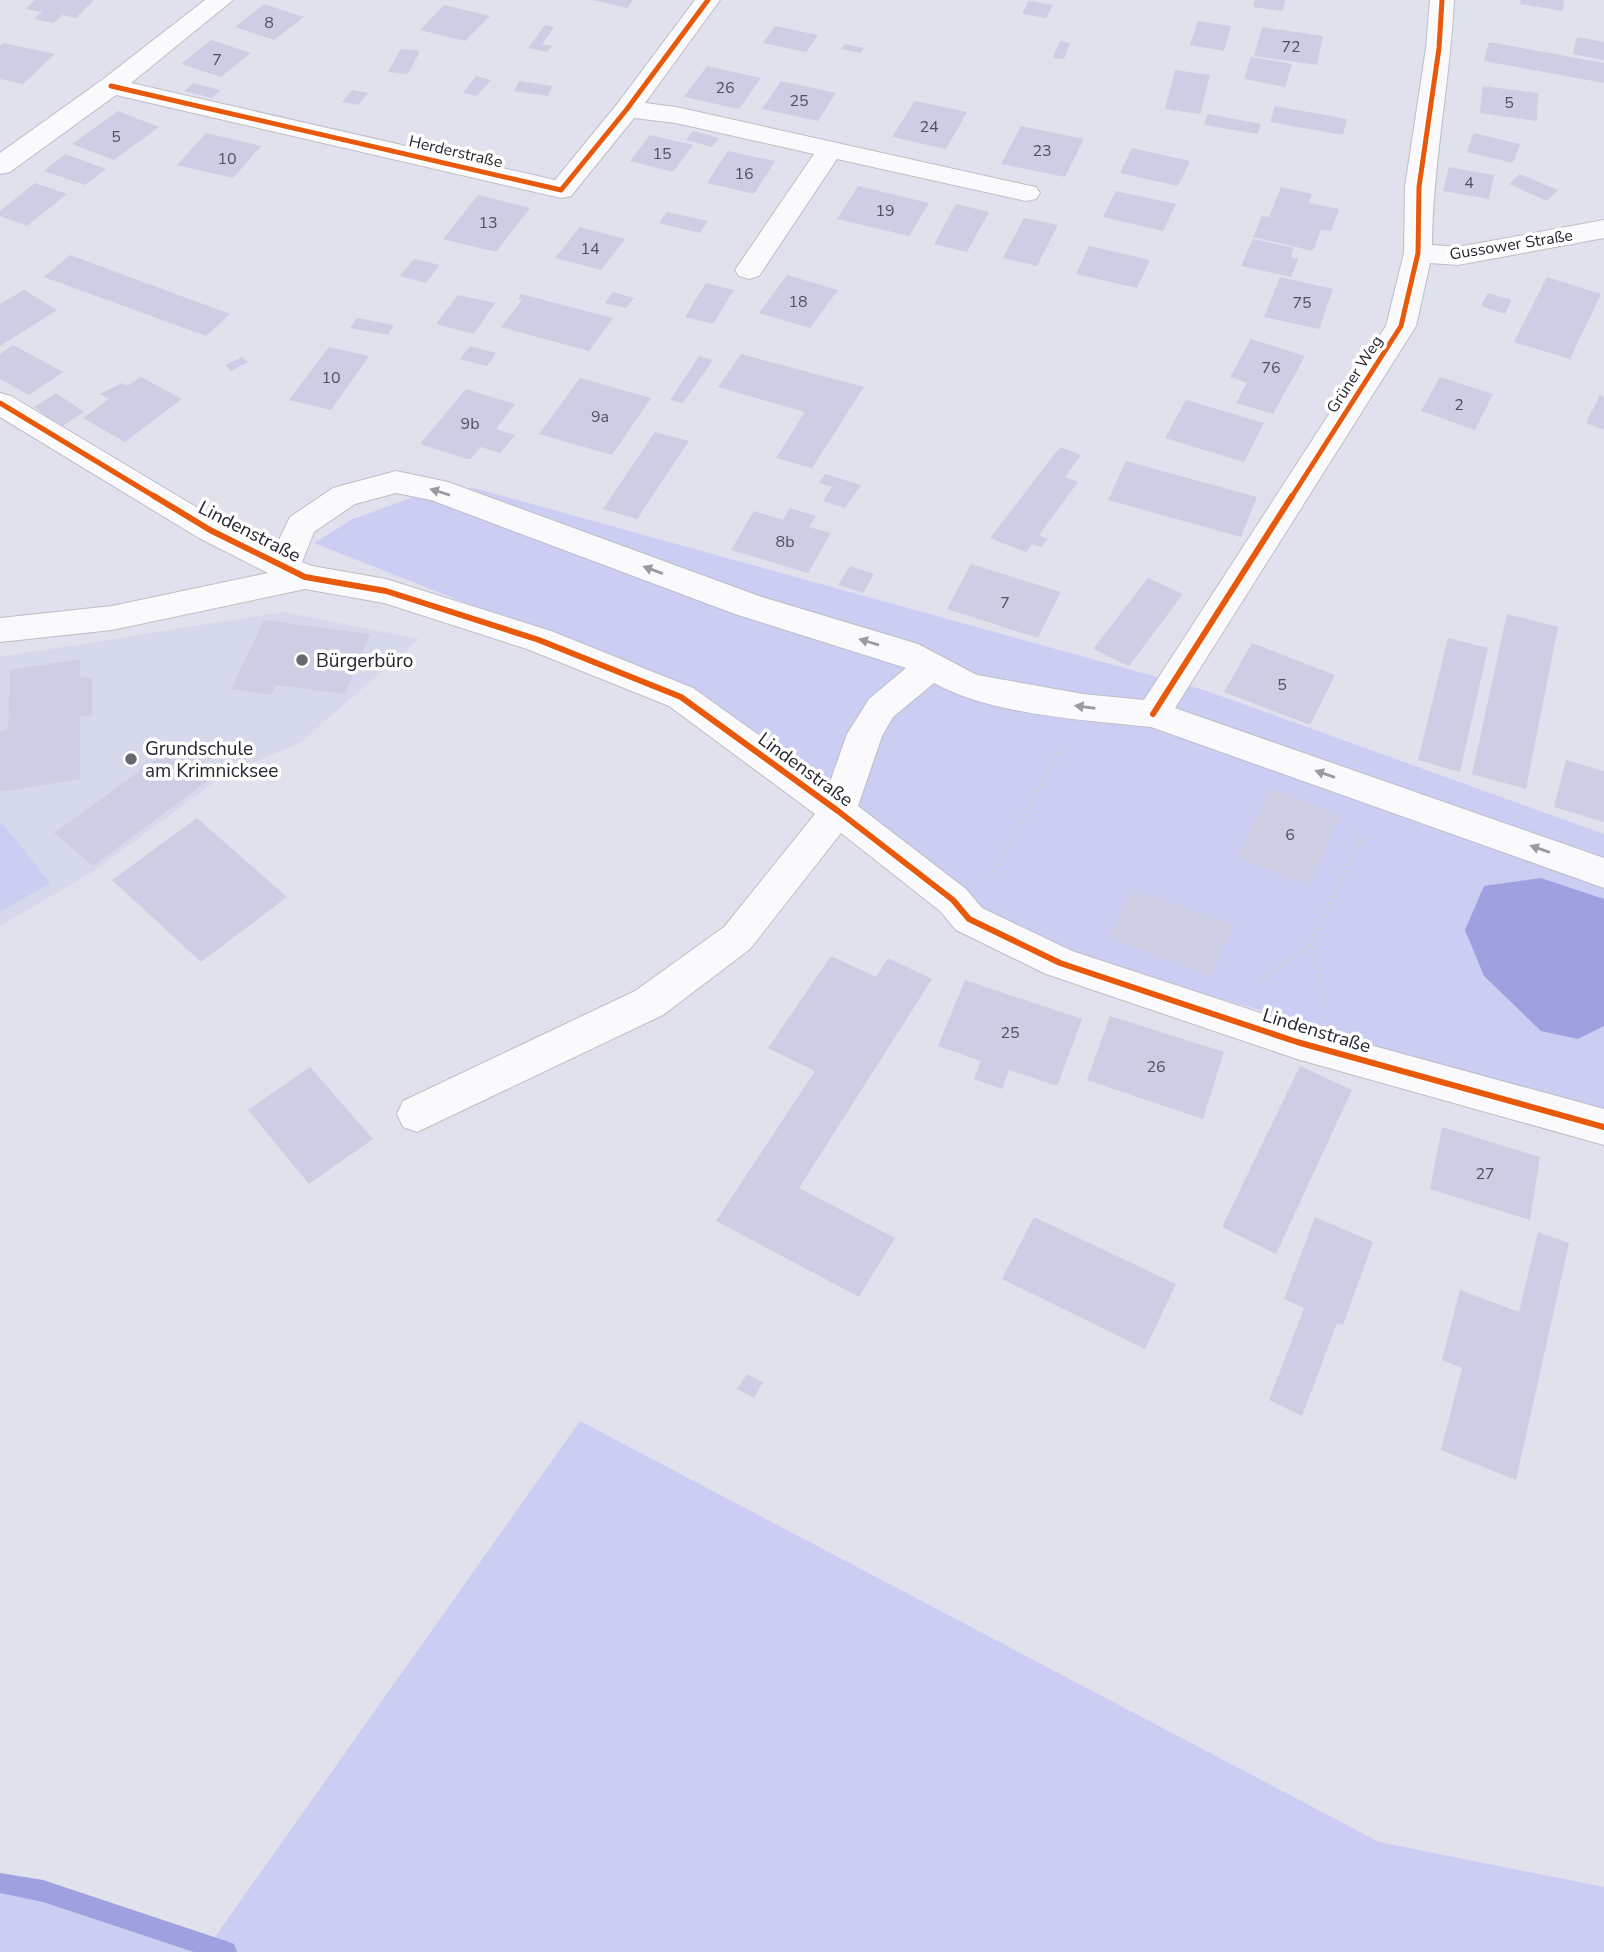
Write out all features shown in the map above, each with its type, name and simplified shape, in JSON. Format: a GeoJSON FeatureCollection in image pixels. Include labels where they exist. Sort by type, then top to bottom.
{"type":"FeatureCollection","features":[{"type":"Feature","properties":{"kind":"street"},"geometry":{"type":"LineString","coordinates":[[0,166],[111,86],[221,0]]}},
{"type":"Feature","properties":{"kind":"street","name":"Herderstraße"},"geometry":{"type":"LineString","coordinates":[[111,86],[561,190],[708,0]]}},
{"type":"Feature","properties":{"kind":"street","name":"Grüner Weg"},"geometry":{"type":"LineString","coordinates":[[1153,714],[1401,326],[1418,253],[1419,187],[1439,48],[1442,0]]}},
{"type":"Feature","properties":{"kind":"street"},"geometry":{"type":"LineString","coordinates":[[627,108],[676,116],[1026,193]]}},
{"type":"Feature","properties":{"kind":"street"},"geometry":{"type":"LineString","coordinates":[[749,271],[830,151]]}},
{"type":"Feature","properties":{"kind":"street","name":"Gussower Straße"},"geometry":{"type":"LineString","coordinates":[[1418,253],[1458,256],[1604,229]]}},
{"type":"Feature","properties":{"kind":"street","name":"Lindenstraße"},"geometry":{"type":"LineString","coordinates":[[0,403],[210,530],[294,571],[386,591],[539,640],[681,697],[838,811],[953,900],[969,919],[1060,963],[1336,1053],[1604,1128]]}},
{"type":"Feature","properties":{"kind":"street","name":"Lindenstraße"},"geometry":{"type":"LineString","coordinates":[[294,571],[301,525],[344,496],[396,482],[437,490],[747,605],[906,653],[971,687],[1083,707],[1153,714],[1604,873]]}},
{"type":"Feature","properties":{"kind":"street"},"geometry":{"type":"LineString","coordinates":[[0,630],[111,618],[294,571]]}},
{"type":"Feature","properties":{"kind":"street"},"geometry":{"type":"LineString","coordinates":[[416,1114],[649,1003],[737,938],[838,811],[865,733],[881,708],[931,666]]}},
{"type":"Feature","properties":{"kind":"path"},"geometry":{"type":"LineString","coordinates":[[969,919],[1083,707]]}},
{"type":"Feature","properties":{"kind":"path"},"geometry":{"type":"LineString","coordinates":[[1214,1014],[1312,944],[1359,843],[1411,804]]}},
{"type":"Feature","properties":{"kind":"path"},"geometry":{"type":"LineString","coordinates":[[1312,944],[1336,1053]]}},
{"type":"Feature","properties":{"kind":"shaded area"},"geometry":{"type":"Polygon","coordinates":[[[474,488],[1204,690],[1604,834],[1604,1112],[1432,1067],[1266,1012],[1072,955],[1001,928],[882,825],[781,747],[693,693],[314,543],[351,520],[413,497],[474,488]]]}},
{"type":"Feature","properties":{"kind":"shaded area","name":"Grundschule am Krimnicksee"},"geometry":{"type":"Polygon","coordinates":[[[283,612],[419,639],[301,742],[224,775],[94,871],[0,926],[0,657],[283,612]]]}},
{"type":"Feature","properties":{"kind":"shaded area"},"geometry":{"type":"Polygon","coordinates":[[[3,824],[50,883],[0,912],[0,825],[3,824]]]}},
{"type":"Feature","properties":{"kind":"shaded area"},"geometry":{"type":"Polygon","coordinates":[[[580,1421],[1379,1842],[1604,1887],[1604,1952],[0,1952],[0,1878],[41,1885],[212,1941],[580,1421]]]}},
{"type":"Feature","properties":{"kind":"water"},"geometry":{"type":"Polygon","coordinates":[[[1541,878],[1604,899],[1604,1026],[1578,1039],[1541,1031],[1484,976],[1465,930],[1484,886],[1541,878]]]}},
{"type":"Feature","properties":{"kind":"building"},"geometry":{"type":"Polygon","coordinates":[[[35,0],[94,0],[76,18],[62,15],[54,23],[34,19],[42,12],[26,9],[35,0]]]}},
{"type":"Feature","properties":{"kind":"building"},"geometry":{"type":"Polygon","coordinates":[[[593,0],[633,0],[627,8],[593,0]]]}},
{"type":"Feature","properties":{"kind":"building"},"geometry":{"type":"Polygon","coordinates":[[[1255,0],[1285,0],[1283,11],[1253,7],[1255,0]]]}},
{"type":"Feature","properties":{"kind":"building"},"geometry":{"type":"Polygon","coordinates":[[[1521,0],[1564,0],[1563,11],[1520,4],[1521,0]]]}},
{"type":"Feature","properties":{"kind":"building"},"geometry":{"type":"Polygon","coordinates":[[[1029,1],[1053,5],[1046,18],[1022,14],[1029,1]]]}},
{"type":"Feature","properties":{"kind":"building"},"geometry":{"type":"Polygon","coordinates":[[[264,4],[304,17],[274,40],[235,27],[264,4]]]}},
{"type":"Feature","properties":{"kind":"building"},"geometry":{"type":"Polygon","coordinates":[[[444,5],[490,16],[465,41],[420,30],[444,5]]]}},
{"type":"Feature","properties":{"kind":"building"},"geometry":{"type":"Polygon","coordinates":[[[1198,21],[1231,26],[1224,51],[1190,45],[1198,21]]]}},
{"type":"Feature","properties":{"kind":"building"},"geometry":{"type":"Polygon","coordinates":[[[545,25],[554,27],[542,44],[552,46],[547,52],[528,48],[545,25]]]}},
{"type":"Feature","properties":{"kind":"building"},"geometry":{"type":"Polygon","coordinates":[[[775,26],[818,35],[806,52],[763,43],[775,26]]]}},
{"type":"Feature","properties":{"kind":"building"},"geometry":{"type":"Polygon","coordinates":[[[1262,27],[1323,36],[1317,65],[1254,56],[1262,27]]]}},
{"type":"Feature","properties":{"kind":"building"},"geometry":{"type":"Polygon","coordinates":[[[1577,37],[1604,42],[1604,60],[1573,54],[1577,37]]]}},
{"type":"Feature","properties":{"kind":"building"},"geometry":{"type":"Polygon","coordinates":[[[211,40],[251,53],[221,77],[181,64],[211,40]]]}},
{"type":"Feature","properties":{"kind":"building"},"geometry":{"type":"Polygon","coordinates":[[[1060,41],[1070,43],[1064,59],[1053,58],[1060,41]]]}},
{"type":"Feature","properties":{"kind":"building"},"geometry":{"type":"Polygon","coordinates":[[[1489,42],[1604,63],[1604,83],[1484,61],[1489,42]]]}},
{"type":"Feature","properties":{"kind":"building"},"geometry":{"type":"Polygon","coordinates":[[[3,43],[55,54],[23,84],[0,79],[0,46],[3,43]]]}},
{"type":"Feature","properties":{"kind":"building"},"geometry":{"type":"Polygon","coordinates":[[[845,44],[864,48],[861,53],[841,49],[845,44]]]}},
{"type":"Feature","properties":{"kind":"building"},"geometry":{"type":"Polygon","coordinates":[[[401,49],[420,51],[408,74],[388,72],[401,49]]]}},
{"type":"Feature","properties":{"kind":"building"},"geometry":{"type":"Polygon","coordinates":[[[1251,57],[1292,64],[1285,87],[1244,79],[1251,57]]]}},
{"type":"Feature","properties":{"kind":"building"},"geometry":{"type":"Polygon","coordinates":[[[707,66],[761,78],[739,109],[684,97],[707,66]]]}},
{"type":"Feature","properties":{"kind":"building"},"geometry":{"type":"Polygon","coordinates":[[[1175,70],[1210,75],[1200,114],[1165,109],[1175,70]]]}},
{"type":"Feature","properties":{"kind":"building"},"geometry":{"type":"Polygon","coordinates":[[[476,76],[491,80],[477,96],[463,93],[476,76]]]}},
{"type":"Feature","properties":{"kind":"building"},"geometry":{"type":"Polygon","coordinates":[[[519,81],[553,86],[548,96],[514,91],[519,81]]]}},
{"type":"Feature","properties":{"kind":"building"},"geometry":{"type":"Polygon","coordinates":[[[781,81],[836,93],[818,121],[762,109],[781,81]]]}},
{"type":"Feature","properties":{"kind":"building"},"geometry":{"type":"Polygon","coordinates":[[[193,83],[221,90],[212,98],[184,91],[193,83]]]}},
{"type":"Feature","properties":{"kind":"building"},"geometry":{"type":"Polygon","coordinates":[[[1483,86],[1538,93],[1537,121],[1480,113],[1483,86]]]}},
{"type":"Feature","properties":{"kind":"building"},"geometry":{"type":"Polygon","coordinates":[[[352,90],[368,93],[358,105],[342,102],[352,90]]]}},
{"type":"Feature","properties":{"kind":"building"},"geometry":{"type":"Polygon","coordinates":[[[915,101],[967,112],[946,149],[892,137],[915,101]]]}},
{"type":"Feature","properties":{"kind":"building"},"geometry":{"type":"Polygon","coordinates":[[[1275,106],[1347,119],[1343,135],[1270,122],[1275,106]]]}},
{"type":"Feature","properties":{"kind":"building"},"geometry":{"type":"Polygon","coordinates":[[[118,111],[159,127],[114,160],[72,144],[118,111]]]}},
{"type":"Feature","properties":{"kind":"building"},"geometry":{"type":"Polygon","coordinates":[[[1208,114],[1261,124],[1258,134],[1204,125],[1208,114]]]}},
{"type":"Feature","properties":{"kind":"building"},"geometry":{"type":"Polygon","coordinates":[[[1021,126],[1084,139],[1065,177],[1001,164],[1021,126]]]}},
{"type":"Feature","properties":{"kind":"building"},"geometry":{"type":"Polygon","coordinates":[[[693,131],[719,138],[712,147],[686,140],[693,131]]]}},
{"type":"Feature","properties":{"kind":"building"},"geometry":{"type":"Polygon","coordinates":[[[206,133],[261,146],[233,178],[177,165],[206,133]]]}},
{"type":"Feature","properties":{"kind":"building"},"geometry":{"type":"Polygon","coordinates":[[[1474,133],[1520,144],[1513,163],[1467,152],[1474,133]]]}},
{"type":"Feature","properties":{"kind":"building"},"geometry":{"type":"Polygon","coordinates":[[[650,135],[693,145],[673,172],[630,161],[650,135]]]}},
{"type":"Feature","properties":{"kind":"building"},"geometry":{"type":"Polygon","coordinates":[[[1132,148],[1190,161],[1178,186],[1120,173],[1132,148]]]}},
{"type":"Feature","properties":{"kind":"building"},"geometry":{"type":"Polygon","coordinates":[[[728,151],[775,161],[754,194],[707,183],[728,151]]]}},
{"type":"Feature","properties":{"kind":"building"},"geometry":{"type":"Polygon","coordinates":[[[65,154],[106,169],[85,185],[44,171],[65,154]]]}},
{"type":"Feature","properties":{"kind":"building"},"geometry":{"type":"Polygon","coordinates":[[[1449,167],[1494,175],[1489,199],[1443,191],[1449,167]]]}},
{"type":"Feature","properties":{"kind":"building"},"geometry":{"type":"Polygon","coordinates":[[[1520,174],[1558,190],[1547,201],[1509,184],[1520,174]]]}},
{"type":"Feature","properties":{"kind":"building"},"geometry":{"type":"Polygon","coordinates":[[[35,183],[67,194],[27,226],[0,216],[0,211],[35,183]]]}},
{"type":"Feature","properties":{"kind":"building"},"geometry":{"type":"Polygon","coordinates":[[[858,186],[929,203],[909,236],[837,219],[858,186]]]}},
{"type":"Feature","properties":{"kind":"building"},"geometry":{"type":"Polygon","coordinates":[[[1281,187],[1312,194],[1309,203],[1339,209],[1331,231],[1321,229],[1313,251],[1253,237],[1262,216],[1269,217],[1281,187]]]}},
{"type":"Feature","properties":{"kind":"building"},"geometry":{"type":"Polygon","coordinates":[[[1116,191],[1176,204],[1163,231],[1103,217],[1116,191]]]}},
{"type":"Feature","properties":{"kind":"building"},"geometry":{"type":"Polygon","coordinates":[[[478,195],[530,208],[496,252],[443,239],[478,195]]]}},
{"type":"Feature","properties":{"kind":"building"},"geometry":{"type":"Polygon","coordinates":[[[956,204],[989,212],[967,252],[934,244],[956,204]]]}},
{"type":"Feature","properties":{"kind":"building"},"geometry":{"type":"Polygon","coordinates":[[[667,212],[708,221],[700,233],[659,223],[667,212]]]}},
{"type":"Feature","properties":{"kind":"building"},"geometry":{"type":"Polygon","coordinates":[[[1024,218],[1058,225],[1037,266],[1003,258],[1024,218]]]}},
{"type":"Feature","properties":{"kind":"building"},"geometry":{"type":"Polygon","coordinates":[[[580,227],[625,239],[601,270],[555,258],[580,227]]]}},
{"type":"Feature","properties":{"kind":"building"},"geometry":{"type":"Polygon","coordinates":[[[1253,239],[1294,248],[1291,257],[1298,259],[1291,277],[1241,266],[1253,239]]]}},
{"type":"Feature","properties":{"kind":"building"},"geometry":{"type":"Polygon","coordinates":[[[1089,246],[1150,260],[1137,288],[1076,274],[1089,246]]]}},
{"type":"Feature","properties":{"kind":"building"},"geometry":{"type":"Polygon","coordinates":[[[70,255],[230,314],[206,336],[44,277],[70,255]]]}},
{"type":"Feature","properties":{"kind":"building"},"geometry":{"type":"Polygon","coordinates":[[[414,259],[440,265],[426,283],[400,276],[414,259]]]}},
{"type":"Feature","properties":{"kind":"building"},"geometry":{"type":"Polygon","coordinates":[[[787,275],[838,290],[810,328],[759,313],[787,275]]]}},
{"type":"Feature","properties":{"kind":"building"},"geometry":{"type":"Polygon","coordinates":[[[1280,277],[1333,289],[1319,329],[1264,317],[1280,277]]]}},
{"type":"Feature","properties":{"kind":"building"},"geometry":{"type":"Polygon","coordinates":[[[1547,277],[1601,294],[1570,359],[1514,342],[1547,277]]]}},
{"type":"Feature","properties":{"kind":"building"},"geometry":{"type":"Polygon","coordinates":[[[706,283],[734,290],[713,324],[685,317],[706,283]]]}},
{"type":"Feature","properties":{"kind":"building"},"geometry":{"type":"Polygon","coordinates":[[[24,290],[57,310],[0,346],[0,304],[24,290]]]}},
{"type":"Feature","properties":{"kind":"building"},"geometry":{"type":"Polygon","coordinates":[[[613,292],[634,298],[626,308],[605,303],[613,292]]]}},
{"type":"Feature","properties":{"kind":"building"},"geometry":{"type":"Polygon","coordinates":[[[1488,293],[1511,300],[1505,314],[1481,306],[1488,293]]]}},
{"type":"Feature","properties":{"kind":"building"},"geometry":{"type":"Polygon","coordinates":[[[521,294],[613,318],[589,351],[501,327],[522,300],[518,299],[521,294]]]}},
{"type":"Feature","properties":{"kind":"building"},"geometry":{"type":"Polygon","coordinates":[[[458,295],[495,303],[474,334],[436,324],[458,295]]]}},
{"type":"Feature","properties":{"kind":"building"},"geometry":{"type":"Polygon","coordinates":[[[357,318],[394,325],[388,335],[350,328],[357,318]]]}},
{"type":"Feature","properties":{"kind":"building"},"geometry":{"type":"Polygon","coordinates":[[[1251,339],[1305,356],[1273,414],[1236,403],[1247,383],[1230,377],[1251,339]]]}},
{"type":"Feature","properties":{"kind":"building"},"geometry":{"type":"Polygon","coordinates":[[[13,345],[63,372],[29,395],[0,379],[0,354],[13,345]]]}},
{"type":"Feature","properties":{"kind":"building"},"geometry":{"type":"Polygon","coordinates":[[[470,346],[496,353],[487,366],[460,359],[470,346]]]}},
{"type":"Feature","properties":{"kind":"building"},"geometry":{"type":"Polygon","coordinates":[[[329,347],[369,356],[331,410],[289,400],[329,347]]]}},
{"type":"Feature","properties":{"kind":"building"},"geometry":{"type":"Polygon","coordinates":[[[741,354],[864,387],[812,468],[776,458],[805,412],[718,387],[741,354]]]}},
{"type":"Feature","properties":{"kind":"building"},"geometry":{"type":"Polygon","coordinates":[[[699,356],[713,360],[683,403],[670,400],[699,356]]]}},
{"type":"Feature","properties":{"kind":"building"},"geometry":{"type":"Polygon","coordinates":[[[242,357],[248,362],[231,371],[225,365],[242,357]]]}},
{"type":"Feature","properties":{"kind":"building"},"geometry":{"type":"Polygon","coordinates":[[[141,377],[182,399],[125,442],[83,418],[109,399],[100,394],[122,383],[127,386],[141,377]]]}},
{"type":"Feature","properties":{"kind":"building"},"geometry":{"type":"Polygon","coordinates":[[[1440,377],[1493,394],[1475,430],[1421,411],[1440,377]]]}},
{"type":"Feature","properties":{"kind":"building"},"geometry":{"type":"Polygon","coordinates":[[[580,378],[651,398],[612,455],[539,434],[580,378]]]}},
{"type":"Feature","properties":{"kind":"building"},"geometry":{"type":"Polygon","coordinates":[[[466,389],[515,404],[496,429],[515,435],[500,453],[481,447],[470,460],[420,444],[466,389]]]}},
{"type":"Feature","properties":{"kind":"building"},"geometry":{"type":"Polygon","coordinates":[[[56,393],[84,412],[61,427],[34,407],[56,393]]]}},
{"type":"Feature","properties":{"kind":"building"},"geometry":{"type":"Polygon","coordinates":[[[1600,395],[1604,397],[1604,430],[1586,423],[1600,395]]]}},
{"type":"Feature","properties":{"kind":"building"},"geometry":{"type":"Polygon","coordinates":[[[1186,400],[1264,423],[1244,462],[1165,438],[1186,400]]]}},
{"type":"Feature","properties":{"kind":"building"},"geometry":{"type":"Polygon","coordinates":[[[655,432],[689,441],[637,519],[603,509],[655,432]]]}},
{"type":"Feature","properties":{"kind":"building"},"geometry":{"type":"Polygon","coordinates":[[[1060,447],[1081,455],[1065,477],[1078,482],[1039,535],[1048,539],[1041,547],[1032,544],[1026,552],[990,538],[1060,447]]]}},
{"type":"Feature","properties":{"kind":"building"},"geometry":{"type":"Polygon","coordinates":[[[1126,461],[1257,497],[1241,537],[1108,500],[1126,461]]]}},
{"type":"Feature","properties":{"kind":"building"},"geometry":{"type":"Polygon","coordinates":[[[825,474],[861,485],[845,508],[823,501],[832,487],[819,483],[825,474]]]}},
{"type":"Feature","properties":{"kind":"building"},"geometry":{"type":"Polygon","coordinates":[[[790,508],[816,516],[809,527],[831,533],[808,573],[731,550],[754,511],[783,520],[790,508]]]}},
{"type":"Feature","properties":{"kind":"building"},"geometry":{"type":"Polygon","coordinates":[[[971,564],[1061,592],[1038,638],[947,609],[971,564]]]}},
{"type":"Feature","properties":{"kind":"building"},"geometry":{"type":"Polygon","coordinates":[[[850,566],[874,574],[863,593],[838,585],[850,566]]]}},
{"type":"Feature","properties":{"kind":"building"},"geometry":{"type":"Polygon","coordinates":[[[1148,578],[1183,594],[1129,666],[1093,649],[1148,578]]]}},
{"type":"Feature","properties":{"kind":"building"},"geometry":{"type":"Polygon","coordinates":[[[1507,614],[1558,627],[1526,789],[1472,774],[1507,614]]]}},
{"type":"Feature","properties":{"kind":"building","name":"Bürgerbüro"},"geometry":{"type":"Polygon","coordinates":[[[264,620],[370,634],[345,694],[276,685],[271,695],[231,689],[264,620]]]}},
{"type":"Feature","properties":{"kind":"building"},"geometry":{"type":"Polygon","coordinates":[[[1448,638],[1488,648],[1460,772],[1418,760],[1448,638]]]}},
{"type":"Feature","properties":{"kind":"building"},"geometry":{"type":"Polygon","coordinates":[[[1252,643],[1335,675],[1310,725],[1224,692],[1252,643]]]}},
{"type":"Feature","properties":{"kind":"building"},"geometry":{"type":"Polygon","coordinates":[[[80,659],[80,678],[92,677],[92,715],[80,717],[80,779],[0,792],[0,731],[8,729],[10,670],[80,659]]]}},
{"type":"Feature","properties":{"kind":"building"},"geometry":{"type":"Polygon","coordinates":[[[180,742],[218,773],[93,866],[54,833],[180,742]]]}},
{"type":"Feature","properties":{"kind":"building"},"geometry":{"type":"Polygon","coordinates":[[[1566,760],[1604,771],[1604,822],[1554,807],[1566,760]]]}},
{"type":"Feature","properties":{"kind":"building"},"geometry":{"type":"Polygon","coordinates":[[[1270,788],[1341,815],[1309,886],[1236,857],[1270,788]]]}},
{"type":"Feature","properties":{"kind":"building"},"geometry":{"type":"Polygon","coordinates":[[[197,818],[287,897],[201,962],[112,880],[197,818]]]}},
{"type":"Feature","properties":{"kind":"building"},"geometry":{"type":"Polygon","coordinates":[[[1131,888],[1233,925],[1211,976],[1108,938],[1131,888]]]}},
{"type":"Feature","properties":{"kind":"building"},"geometry":{"type":"Polygon","coordinates":[[[831,956],[876,977],[888,958],[932,979],[799,1188],[895,1238],[859,1297],[716,1221],[815,1071],[768,1048],[831,956]]]}},
{"type":"Feature","properties":{"kind":"building"},"geometry":{"type":"Polygon","coordinates":[[[965,980],[1082,1019],[1057,1086],[1009,1070],[1002,1089],[974,1079],[981,1061],[938,1046],[965,980]]]}},
{"type":"Feature","properties":{"kind":"building"},"geometry":{"type":"Polygon","coordinates":[[[1110,1016],[1224,1052],[1203,1119],[1087,1080],[1110,1016]]]}},
{"type":"Feature","properties":{"kind":"building"},"geometry":{"type":"Polygon","coordinates":[[[1300,1066],[1352,1090],[1276,1254],[1222,1227],[1300,1066]]]}},
{"type":"Feature","properties":{"kind":"building"},"geometry":{"type":"Polygon","coordinates":[[[310,1067],[373,1139],[309,1184],[248,1110],[310,1067]]]}},
{"type":"Feature","properties":{"kind":"building"},"geometry":{"type":"Polygon","coordinates":[[[1442,1127],[1540,1157],[1530,1220],[1430,1189],[1442,1127]]]}},
{"type":"Feature","properties":{"kind":"building"},"geometry":{"type":"Polygon","coordinates":[[[1034,1217],[1176,1284],[1145,1349],[1002,1279],[1034,1217]]]}},
{"type":"Feature","properties":{"kind":"building"},"geometry":{"type":"Polygon","coordinates":[[[1315,1217],[1373,1242],[1343,1325],[1337,1323],[1302,1416],[1269,1400],[1304,1308],[1284,1299],[1315,1217]]]}},
{"type":"Feature","properties":{"kind":"building"},"geometry":{"type":"Polygon","coordinates":[[[1538,1232],[1569,1243],[1516,1480],[1441,1450],[1462,1368],[1442,1360],[1460,1290],[1519,1312],[1538,1232]]]}},
{"type":"Feature","properties":{"kind":"building"},"geometry":{"type":"Polygon","coordinates":[[[747,1374],[763,1382],[754,1398],[737,1389],[747,1374]]]}},
{"type":"Feature","properties":{"kind":"waterway"},"geometry":{"type":"LineString","coordinates":[[0,1883],[43,1891],[226,1952]]}},
{"type":"Feature","properties":{"kind":"cycle path"},"geometry":{"type":"LineString","coordinates":[[111,86],[561,190],[627,109],[708,0]]}},
{"type":"Feature","properties":{"kind":"cycle path"},"geometry":{"type":"LineString","coordinates":[[1153,714],[1401,326],[1418,253],[1419,187],[1439,48],[1442,0]]}},
{"type":"Feature","properties":{"kind":"cycle path"},"geometry":{"type":"LineString","coordinates":[[0,403],[210,530],[305,577],[386,591],[539,640],[681,697],[838,811],[953,900],[969,919],[1060,963],[1297,1042],[1604,1127]]}},
{"type":"Feature","properties":{"kind":"place","name":"Bürgerbüro"},"geometry":{"type":"Point","coordinates":[302,660]}},
{"type":"Feature","properties":{"kind":"place","name":"Grundschule am Krimnicksee"},"geometry":{"type":"Point","coordinates":[131,759]}}]}
